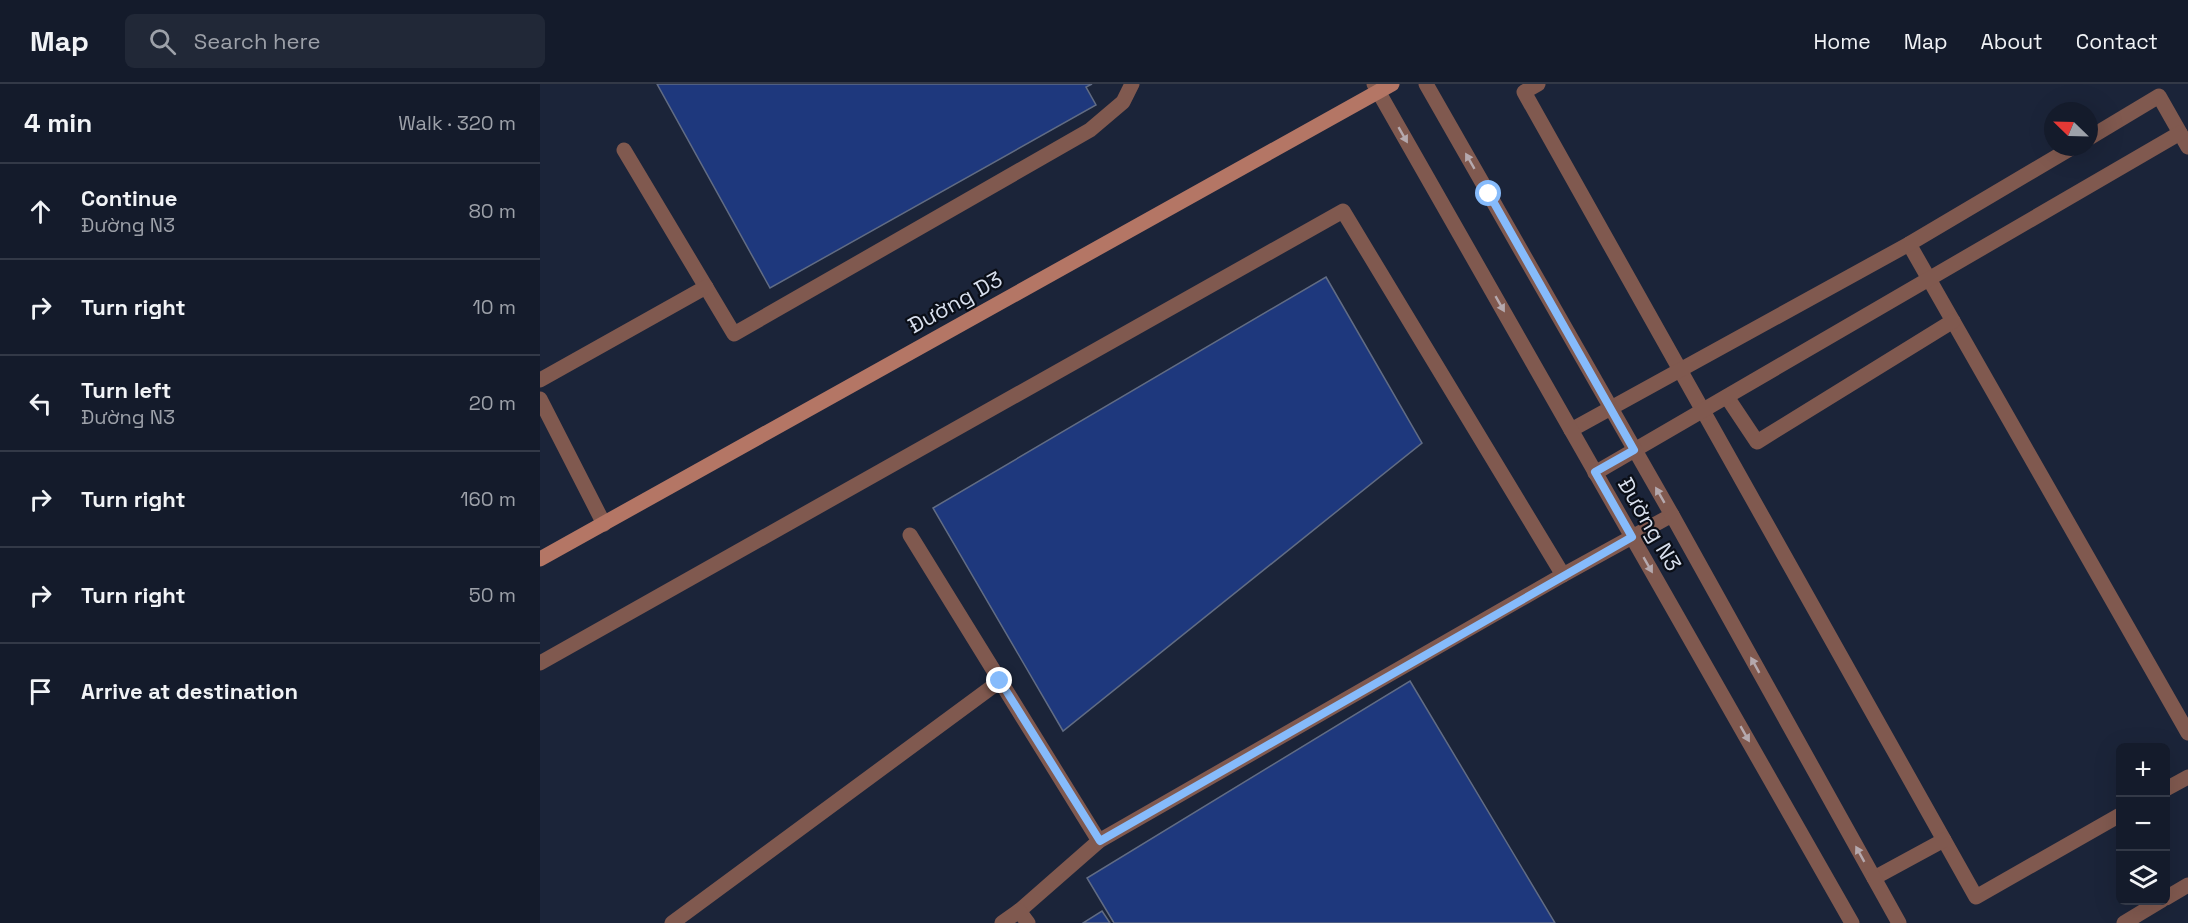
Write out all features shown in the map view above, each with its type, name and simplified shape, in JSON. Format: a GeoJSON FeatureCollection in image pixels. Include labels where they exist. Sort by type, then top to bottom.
{"type":"FeatureCollection","features":[{"type":"Feature","properties":{"kind":"main road","name":"Đường D3"},"geometry":{"type":"LineString","coordinates":[[540,559],[1381,86]]}},
{"type":"Feature","properties":{"kind":"street"},"geometry":{"type":"LineString","coordinates":[[624,150],[734,334],[1090,130],[1123,102],[1132,84]]}},
{"type":"Feature","properties":{"kind":"street","name":"Đường N3"},"geometry":{"type":"LineString","coordinates":[[1426,84],[1672,515],[1899,923]]}},
{"type":"Feature","properties":{"kind":"street"},"geometry":{"type":"LineString","coordinates":[[1538,84],[1524,92],[1976,897],[2116,818]]}},
{"type":"Feature","properties":{"kind":"street","name":"Đường N3"},"geometry":{"type":"LineString","coordinates":[[1381,86],[1571,430],[1852,923]]}},
{"type":"Feature","properties":{"kind":"street"},"geometry":{"type":"LineString","coordinates":[[2098,133],[2159,96],[2188,147]]}},
{"type":"Feature","properties":{"kind":"street"},"geometry":{"type":"LineString","coordinates":[[1595,472],[2180,133]]}},
{"type":"Feature","properties":{"kind":"street"},"geometry":{"type":"LineString","coordinates":[[1571,430],[1909,244],[2058,156]]}},
{"type":"Feature","properties":{"kind":"street"},"geometry":{"type":"LineString","coordinates":[[540,663],[1343,211],[1563,575]]}},
{"type":"Feature","properties":{"kind":"street"},"geometry":{"type":"LineString","coordinates":[[1909,244],[2188,733]]}},
{"type":"Feature","properties":{"kind":"street"},"geometry":{"type":"LineString","coordinates":[[540,380],[706,287]]}},
{"type":"Feature","properties":{"kind":"street"},"geometry":{"type":"LineString","coordinates":[[1727,397],[1756,442],[1953,321]]}},
{"type":"Feature","properties":{"kind":"street"},"geometry":{"type":"LineString","coordinates":[[542,410],[604,524]]}},
{"type":"Feature","properties":{"kind":"street"},"geometry":{"type":"LineString","coordinates":[[1002,923],[1024,917],[1100,841],[1563,575],[1672,515]]}},
{"type":"Feature","properties":{"kind":"street"},"geometry":{"type":"LineString","coordinates":[[910,535],[1100,841]]}},
{"type":"Feature","properties":{"kind":"street"},"geometry":{"type":"LineString","coordinates":[[672,923],[1000,681]]}},
{"type":"Feature","properties":{"kind":"street"},"geometry":{"type":"LineString","coordinates":[[2170,787],[2188,777]]}},
{"type":"Feature","properties":{"kind":"street"},"geometry":{"type":"LineString","coordinates":[[1874,878],[1944,840]]}},
{"type":"Feature","properties":{"kind":"street"},"geometry":{"type":"LineString","coordinates":[[2170,896],[2188,885]]}},
{"type":"Feature","properties":{"kind":"street"},"geometry":{"type":"LineString","coordinates":[[2124,923],[2154,905]]}},
{"type":"Feature","properties":{"kind":"building"},"geometry":{"type":"Polygon","coordinates":[[[657,84],[1092,84],[1086,87],[1096,105],[770,288],[657,84]]]}},
{"type":"Feature","properties":{"kind":"building"},"geometry":{"type":"Polygon","coordinates":[[[1326,277],[1422,443],[1063,731],[933,508],[1326,277]]]}},
{"type":"Feature","properties":{"kind":"building"},"geometry":{"type":"Polygon","coordinates":[[[1410,681],[1555,923],[1114,923],[1087,878],[1410,681]]]}},
{"type":"Feature","properties":{"kind":"building"},"geometry":{"type":"Polygon","coordinates":[[[1102,911],[1110,923],[1083,923],[1102,911]]]}},
{"type":"Feature","properties":{"kind":"route"},"geometry":{"type":"LineString","coordinates":[[1000,681],[1100,841],[1632,537],[1595,472],[1634,450],[1489,194]]}}]}
